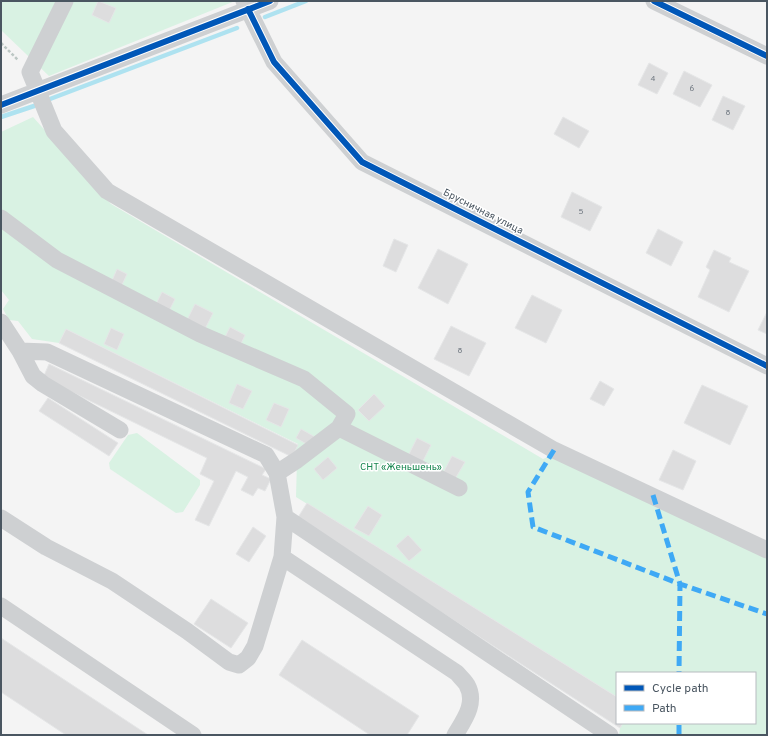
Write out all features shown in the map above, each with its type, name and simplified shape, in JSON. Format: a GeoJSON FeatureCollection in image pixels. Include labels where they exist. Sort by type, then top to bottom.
{"type":"FeatureCollection","features":[{"type":"Feature","properties":{"kind":"street"},"geometry":{"type":"LineString","coordinates":[[65,1],[30,72],[54,131],[107,191],[554,450],[767,550]]}},
{"type":"Feature","properties":{"kind":"street"},"geometry":{"type":"LineString","coordinates":[[1,105],[37,92],[246,5],[270,1]]}},
{"type":"Feature","properties":{"kind":"street"},"geometry":{"type":"LineString","coordinates":[[654,1],[767,56]]}},
{"type":"Feature","properties":{"kind":"street","name":"Брусничная улица"},"geometry":{"type":"LineString","coordinates":[[246,5],[274,62],[362,162],[767,366]]}},
{"type":"Feature","properties":{"kind":"street"},"geometry":{"type":"LineString","coordinates":[[1,218],[57,260],[200,334],[304,378],[347,414],[339,428],[297,460],[277,473]]}},
{"type":"Feature","properties":{"kind":"street"},"geometry":{"type":"LineString","coordinates":[[1,322],[34,376],[43,384],[120,430]]}},
{"type":"Feature","properties":{"kind":"street"},"geometry":{"type":"LineString","coordinates":[[1,518],[46,547],[112,582],[187,631],[229,662],[239,665],[248,658],[255,646],[282,557],[285,517],[277,473],[266,455],[47,352],[20,351]]}},
{"type":"Feature","properties":{"kind":"street"},"geometry":{"type":"LineString","coordinates":[[339,428],[459,488]]}},
{"type":"Feature","properties":{"kind":"street"},"geometry":{"type":"LineString","coordinates":[[285,517],[610,735]]}},
{"type":"Feature","properties":{"kind":"street"},"geometry":{"type":"LineString","coordinates":[[282,557],[456,673],[467,685],[471,698],[469,711],[455,735]]}},
{"type":"Feature","properties":{"kind":"street"},"geometry":{"type":"LineString","coordinates":[[1,606],[193,735]]}},
{"type":"Feature","properties":{"kind":"path"},"geometry":{"type":"LineString","coordinates":[[1,43],[30,72]]}},
{"type":"Feature","properties":{"kind":"green space"},"geometry":{"type":"Polygon","coordinates":[[[1,1],[235,1],[49,76],[1,30],[1,1]]]}},
{"type":"Feature","properties":{"kind":"green space","name":"СНТ «Женьшень»"},"geometry":{"type":"Polygon","coordinates":[[[33,117],[111,204],[543,459],[553,455],[767,555],[767,735],[619,735],[622,724],[756,724],[756,672],[616,672],[616,696],[296,497],[297,460],[292,457],[298,444],[66,329],[59,343],[32,339],[18,321],[9,320],[3,309],[9,300],[1,290],[1,132],[33,117]]]}},
{"type":"Feature","properties":{"kind":"green space"},"geometry":{"type":"Polygon","coordinates":[[[137,433],[200,480],[200,485],[183,512],[176,513],[110,469],[109,463],[128,435],[137,433]]]}},
{"type":"Feature","properties":{"kind":"building"},"geometry":{"type":"Polygon","coordinates":[[[98,1],[116,8],[109,23],[92,15],[98,1]]]}},
{"type":"Feature","properties":{"kind":"building"},"geometry":{"type":"Polygon","coordinates":[[[649,63],[668,73],[657,94],[638,85],[649,63]]]}},
{"type":"Feature","properties":{"kind":"building"},"geometry":{"type":"Polygon","coordinates":[[[684,71],[712,85],[700,107],[673,94],[684,71]]]}},
{"type":"Feature","properties":{"kind":"building"},"geometry":{"type":"Polygon","coordinates":[[[723,96],[745,106],[733,130],[712,120],[723,96]]]}},
{"type":"Feature","properties":{"kind":"building"},"geometry":{"type":"Polygon","coordinates":[[[563,117],[589,131],[579,148],[554,134],[563,117]]]}},
{"type":"Feature","properties":{"kind":"building"},"geometry":{"type":"Polygon","coordinates":[[[572,192],[602,207],[590,231],[561,217],[572,192]]]}},
{"type":"Feature","properties":{"kind":"building"},"geometry":{"type":"Polygon","coordinates":[[[658,229],[683,242],[671,266],[646,253],[658,229]]]}},
{"type":"Feature","properties":{"kind":"building"},"geometry":{"type":"Polygon","coordinates":[[[394,239],[408,245],[396,272],[383,266],[394,239]]]}},
{"type":"Feature","properties":{"kind":"building"},"geometry":{"type":"Polygon","coordinates":[[[438,249],[468,264],[448,304],[418,288],[438,249]]]}},
{"type":"Feature","properties":{"kind":"building"},"geometry":{"type":"Polygon","coordinates":[[[714,250],[731,258],[729,262],[749,271],[729,312],[698,297],[710,270],[706,267],[714,250]]]}},
{"type":"Feature","properties":{"kind":"building"},"geometry":{"type":"Polygon","coordinates":[[[117,269],[127,274],[121,287],[111,283],[117,269]]]}},
{"type":"Feature","properties":{"kind":"building"},"geometry":{"type":"Polygon","coordinates":[[[162,292],[175,299],[169,311],[156,304],[162,292]]]}},
{"type":"Feature","properties":{"kind":"building"},"geometry":{"type":"Polygon","coordinates":[[[532,295],[562,310],[546,343],[515,328],[532,295]]]}},
{"type":"Feature","properties":{"kind":"building"},"geometry":{"type":"Polygon","coordinates":[[[195,304],[213,313],[204,331],[186,322],[195,304]]]}},
{"type":"Feature","properties":{"kind":"building"},"geometry":{"type":"Polygon","coordinates":[[[767,312],[767,334],[758,330],[767,312]]]}},
{"type":"Feature","properties":{"kind":"building"},"geometry":{"type":"Polygon","coordinates":[[[451,326],[486,343],[469,376],[434,359],[451,326]]]}},
{"type":"Feature","properties":{"kind":"building"},"geometry":{"type":"Polygon","coordinates":[[[230,327],[245,335],[240,346],[224,339],[230,327]]]}},
{"type":"Feature","properties":{"kind":"building"},"geometry":{"type":"Polygon","coordinates":[[[111,328],[124,334],[117,350],[104,344],[111,328]]]}},
{"type":"Feature","properties":{"kind":"building"},"geometry":{"type":"Polygon","coordinates":[[[66,329],[298,445],[292,457],[59,343],[66,329]]]}},
{"type":"Feature","properties":{"kind":"building"},"geometry":{"type":"Polygon","coordinates":[[[49,364],[266,469],[262,475],[271,479],[265,491],[258,488],[253,496],[241,490],[248,477],[236,471],[209,526],[195,520],[214,481],[200,474],[207,458],[43,378],[49,364]]]}},
{"type":"Feature","properties":{"kind":"building"},"geometry":{"type":"Polygon","coordinates":[[[600,381],[614,389],[604,406],[590,399],[600,381]]]}},
{"type":"Feature","properties":{"kind":"building"},"geometry":{"type":"Polygon","coordinates":[[[237,384],[252,391],[243,409],[229,403],[237,384]]]}},
{"type":"Feature","properties":{"kind":"building"},"geometry":{"type":"Polygon","coordinates":[[[702,385],[748,406],[730,445],[684,423],[702,385]]]}},
{"type":"Feature","properties":{"kind":"building"},"geometry":{"type":"Polygon","coordinates":[[[374,394],[385,406],[369,421],[358,410],[374,394]]]}},
{"type":"Feature","properties":{"kind":"building"},"geometry":{"type":"Polygon","coordinates":[[[48,398],[118,443],[109,456],[39,411],[48,398]]]}},
{"type":"Feature","properties":{"kind":"building"},"geometry":{"type":"Polygon","coordinates":[[[274,403],[289,409],[281,427],[266,420],[274,403]]]}},
{"type":"Feature","properties":{"kind":"building"},"geometry":{"type":"Polygon","coordinates":[[[301,429],[315,437],[310,446],[296,438],[301,429]]]}},
{"type":"Feature","properties":{"kind":"building"},"geometry":{"type":"Polygon","coordinates":[[[417,438],[431,445],[422,463],[408,456],[417,438]]]}},
{"type":"Feature","properties":{"kind":"building"},"geometry":{"type":"Polygon","coordinates":[[[673,450],[696,461],[683,490],[659,480],[673,450]]]}},
{"type":"Feature","properties":{"kind":"building"},"geometry":{"type":"Polygon","coordinates":[[[452,456],[465,462],[455,479],[443,473],[452,456]]]}},
{"type":"Feature","properties":{"kind":"building"},"geometry":{"type":"Polygon","coordinates":[[[328,457],[337,468],[323,480],[314,469],[328,457]]]}},
{"type":"Feature","properties":{"kind":"building"},"geometry":{"type":"Polygon","coordinates":[[[307,503],[616,696],[616,724],[622,724],[620,728],[297,519],[307,503]]]}},
{"type":"Feature","properties":{"kind":"building"},"geometry":{"type":"Polygon","coordinates":[[[368,506],[382,515],[369,536],[354,528],[368,506]]]}},
{"type":"Feature","properties":{"kind":"building"},"geometry":{"type":"Polygon","coordinates":[[[253,527],[266,536],[249,562],[236,554],[253,527]]]}},
{"type":"Feature","properties":{"kind":"building"},"geometry":{"type":"Polygon","coordinates":[[[408,535],[422,550],[409,561],[396,546],[408,535]]]}},
{"type":"Feature","properties":{"kind":"building"},"geometry":{"type":"Polygon","coordinates":[[[211,599],[248,623],[231,648],[194,624],[211,599]]]}},
{"type":"Feature","properties":{"kind":"building"},"geometry":{"type":"Polygon","coordinates":[[[1,638],[148,735],[66,735],[1,692],[1,638]]]}},
{"type":"Feature","properties":{"kind":"building"},"geometry":{"type":"Polygon","coordinates":[[[302,640],[419,716],[407,735],[370,735],[279,675],[302,640]]]}},
{"type":"Feature","properties":{"kind":"waterway"},"geometry":{"type":"LineString","coordinates":[[265,17],[306,1]]}},
{"type":"Feature","properties":{"kind":"waterway"},"geometry":{"type":"LineString","coordinates":[[50,99],[237,28]]}},
{"type":"Feature","properties":{"kind":"waterway"},"geometry":{"type":"LineString","coordinates":[[1,117],[34,106]]}},
{"type":"Feature","properties":{"kind":"marked path"},"geometry":{"type":"LineString","coordinates":[[554,450],[528,492],[533,527],[680,584],[767,614]]}},
{"type":"Feature","properties":{"kind":"marked path"},"geometry":{"type":"LineString","coordinates":[[653,495],[680,584],[679,672]]}},
{"type":"Feature","properties":{"kind":"marked path"},"geometry":{"type":"LineString","coordinates":[[679,724],[679,735]]}},
{"type":"Feature","properties":{"kind":"cycle path"},"geometry":{"type":"LineString","coordinates":[[1,105],[270,1]]}},
{"type":"Feature","properties":{"kind":"cycle path"},"geometry":{"type":"LineString","coordinates":[[654,1],[767,56]]}},
{"type":"Feature","properties":{"kind":"cycle path"},"geometry":{"type":"LineString","coordinates":[[248,9],[274,62],[362,162],[767,366]]}}]}
